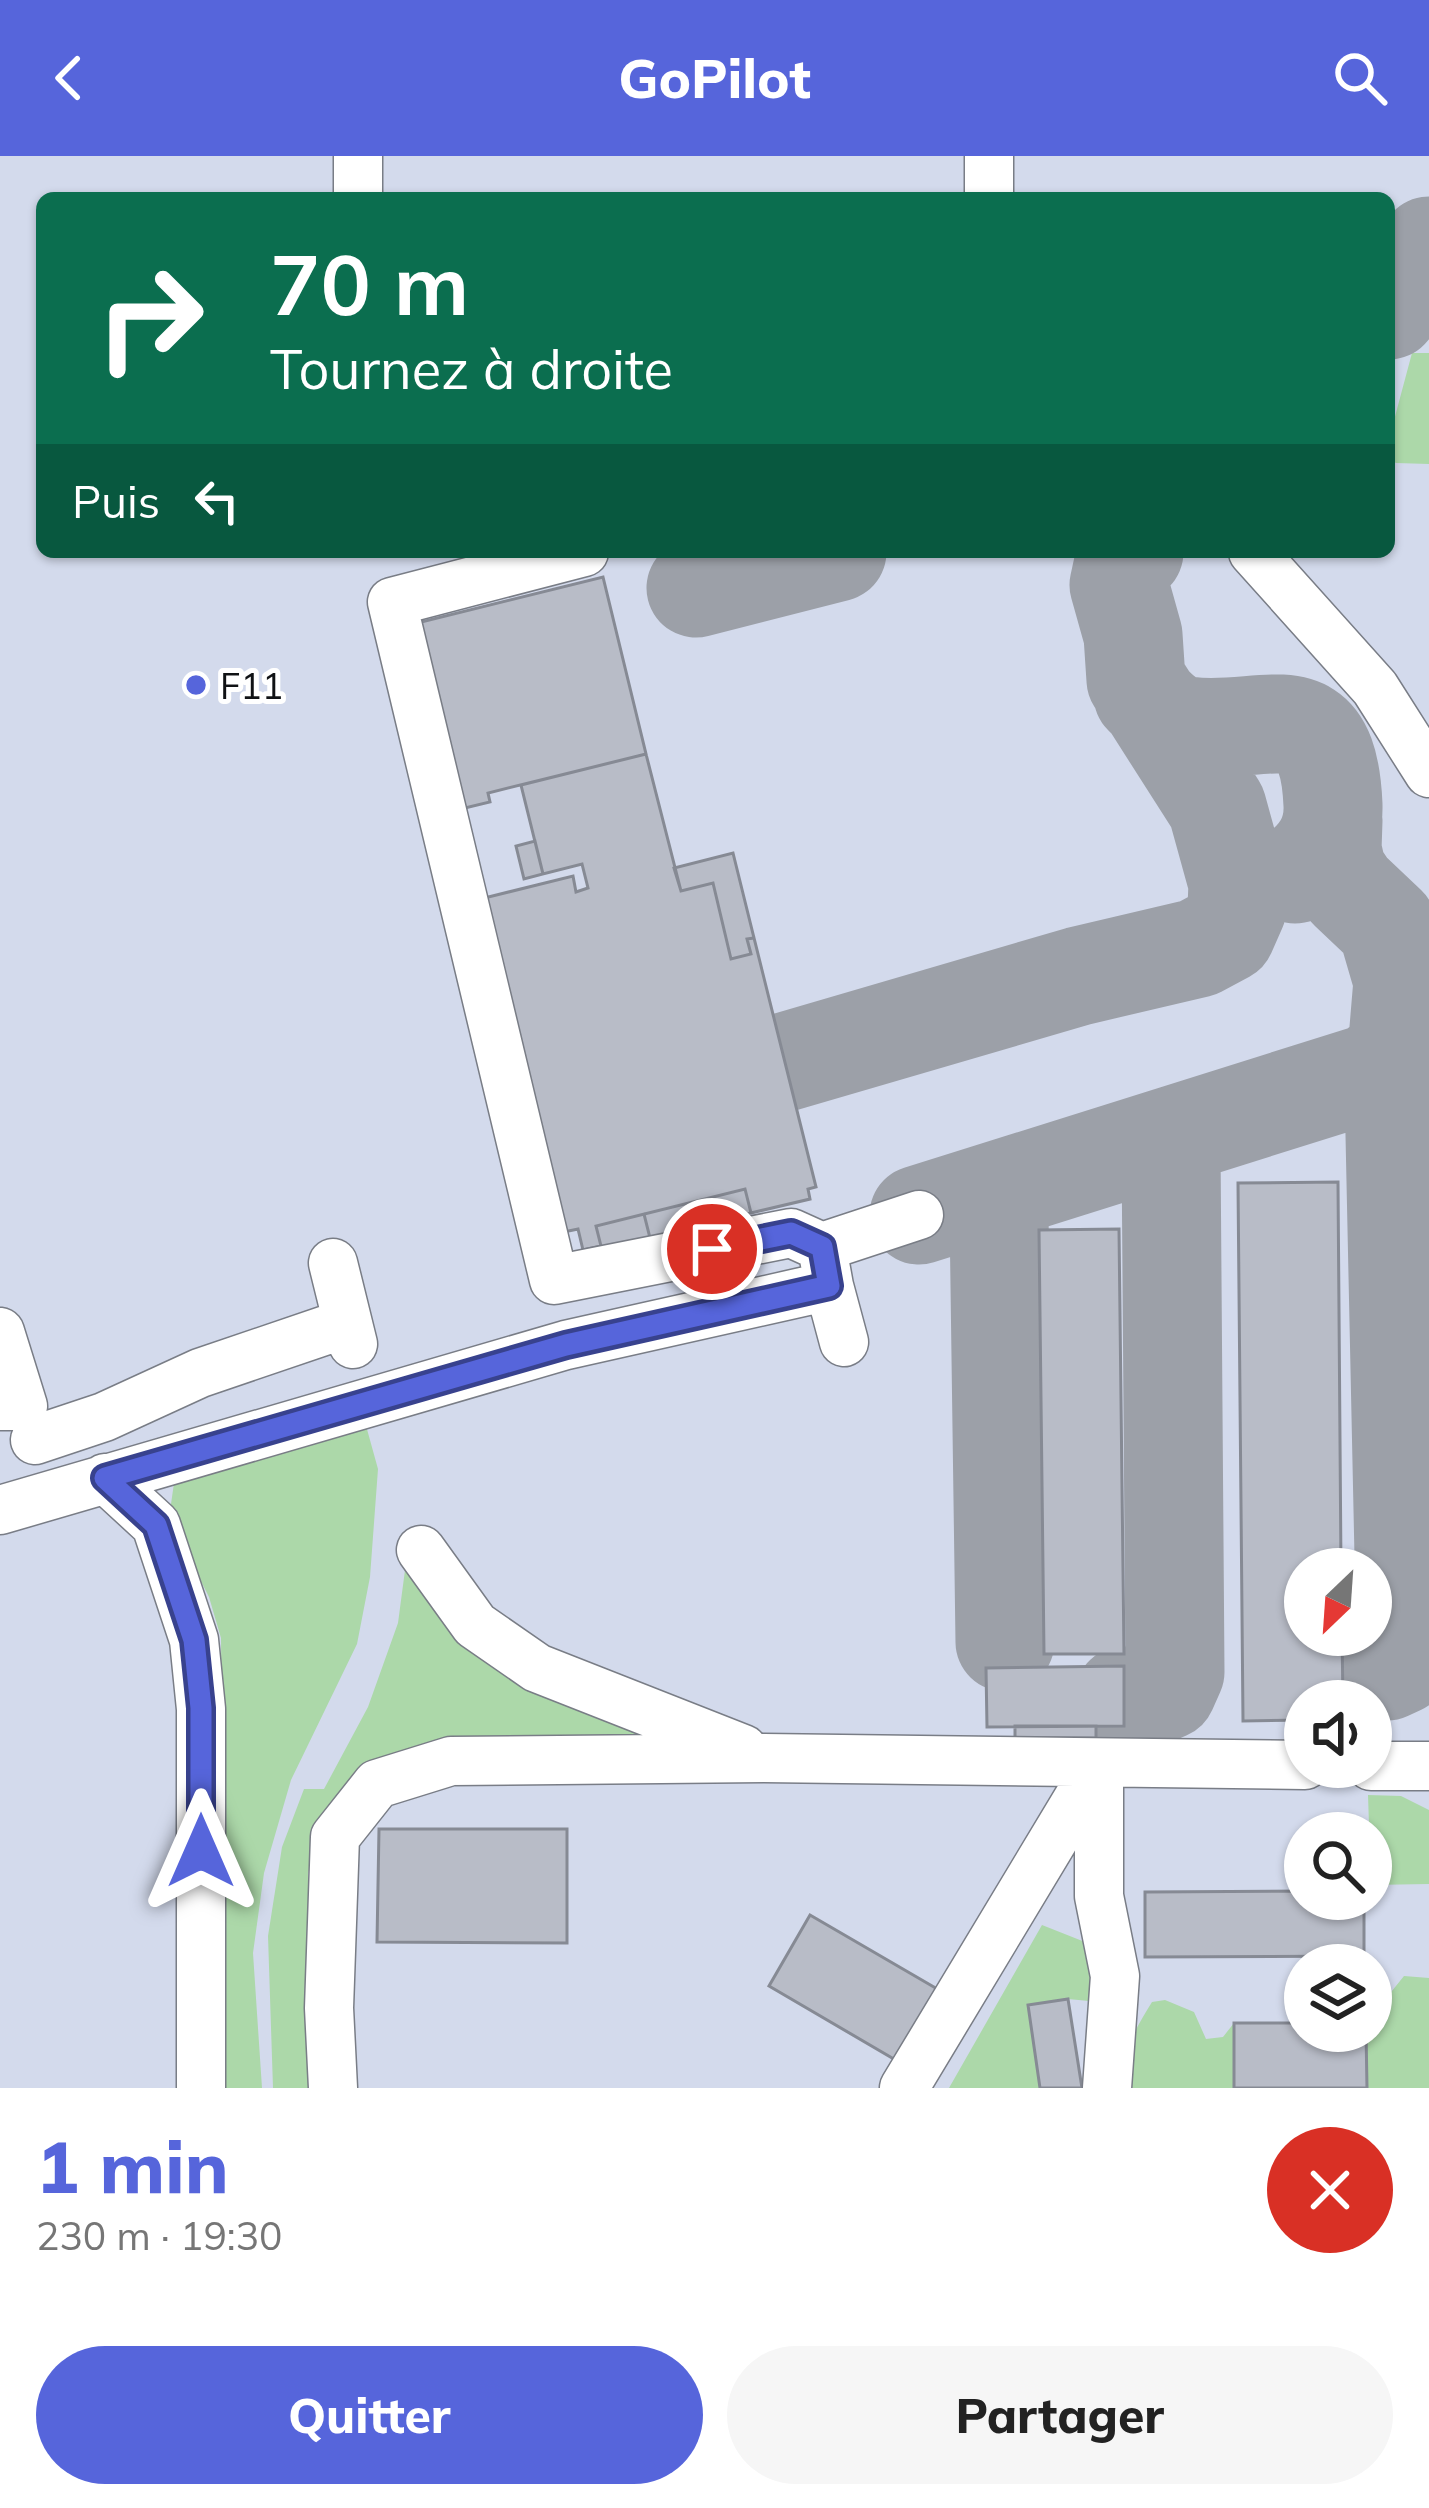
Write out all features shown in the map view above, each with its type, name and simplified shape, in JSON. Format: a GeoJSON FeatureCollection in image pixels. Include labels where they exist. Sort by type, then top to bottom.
{"type":"FeatureCollection","features":[{"type":"Feature","properties":{"kind":"street"},"geometry":{"type":"LineString","coordinates":[[358,156],[358,192]]}},
{"type":"Feature","properties":{"kind":"street"},"geometry":{"type":"LineString","coordinates":[[988,156],[989,192]]}},
{"type":"Feature","properties":{"kind":"street"},"geometry":{"type":"LineString","coordinates":[[561,558],[392,602],[554,1280],[791,1233],[826,1267],[844,1342]]}},
{"type":"Feature","properties":{"kind":"street"},"geometry":{"type":"LineString","coordinates":[[1258,558],[1375,688],[1429,773]]}},
{"type":"Feature","properties":{"kind":"street"},"geometry":{"type":"LineString","coordinates":[[0,1510],[826,1267],[919,1215]]}},
{"type":"Feature","properties":{"kind":"street"},"geometry":{"type":"LineString","coordinates":[[19,1418],[104,1417],[200,1372],[350,1333],[333,1263]]}},
{"type":"Feature","properties":{"kind":"street"},"geometry":{"type":"LineString","coordinates":[[0,1332],[19,1418],[54,1494]]}},
{"type":"Feature","properties":{"kind":"street"},"geometry":{"type":"LineString","coordinates":[[105,1478],[156,1525],[194,1640],[201,1708],[201,2088]]}},
{"type":"Feature","properties":{"kind":"street"},"geometry":{"type":"LineString","coordinates":[[421,1550],[475,1625],[537,1668],[764,1758]]}},
{"type":"Feature","properties":{"kind":"street"},"geometry":{"type":"LineString","coordinates":[[333,2088],[329,2008],[335,1837],[377,1784],[451,1760],[764,1758],[1284,1765]]}},
{"type":"Feature","properties":{"kind":"street"},"geometry":{"type":"LineString","coordinates":[[904,2088],[1099,1764]]}},
{"type":"Feature","properties":{"kind":"street"},"geometry":{"type":"LineString","coordinates":[[1099,1764],[1099,1897],[1115,1976],[1107,2088]]}},
{"type":"Feature","properties":{"kind":"street"},"geometry":{"type":"LineString","coordinates":[[1392,1766],[1429,1766]]}},
{"type":"Feature","properties":{"kind":"shaded area"},"geometry":{"type":"Polygon","coordinates":[[[0,156],[1429,156],[1429,2088],[0,2088],[0,156]]]}},
{"type":"Feature","properties":{"kind":"green space"},"geometry":{"type":"Polygon","coordinates":[[[1412,353],[1429,353],[1429,464],[1395,462],[1395,417],[1412,353]]]}},
{"type":"Feature","properties":{"kind":"green space"},"geometry":{"type":"Polygon","coordinates":[[[365,1422],[378,1469],[370,1577],[357,1644],[291,1780],[264,1873],[253,1953],[262,2088],[224,2088],[221,1638],[209,1597],[169,1518],[175,1476],[365,1422]]]}},
{"type":"Feature","properties":{"kind":"green space"},"geometry":{"type":"Polygon","coordinates":[[[407,1555],[655,1733],[653,1740],[461,1740],[316,1839],[308,1874],[309,2088],[273,2088],[268,1936],[282,1847],[304,1789],[324,1789],[368,1707],[398,1623],[407,1555]]]}},
{"type":"Feature","properties":{"kind":"green space"},"geometry":{"type":"Polygon","coordinates":[[[1368,1795],[1401,1796],[1429,1810],[1429,1884],[1392,1885],[1392,1812],[1369,1812],[1368,1795]]]}},
{"type":"Feature","properties":{"kind":"green space"},"geometry":{"type":"Polygon","coordinates":[[[1042,1925],[1095,1946],[1089,2001],[1068,1999],[1028,2006],[1040,2088],[949,2088],[1042,1925]]]}},
{"type":"Feature","properties":{"kind":"green space"},"geometry":{"type":"Polygon","coordinates":[[[1404,1976],[1429,1978],[1429,2088],[1367,2088],[1366,2052],[1392,2052],[1392,1991],[1404,1976]]]}},
{"type":"Feature","properties":{"kind":"green space"},"geometry":{"type":"Polygon","coordinates":[[[1165,2000],[1194,2012],[1206,2039],[1223,2037],[1234,2023],[1234,2088],[1120,2088],[1134,2033],[1152,2002],[1165,2000]]]}},
{"type":"Feature","properties":{"kind":"building"},"geometry":{"type":"Polygon","coordinates":[[[603,577],[646,754],[488,793],[490,802],[465,808],[417,623],[603,577]]]}},
{"type":"Feature","properties":{"kind":"building"},"geometry":{"type":"Polygon","coordinates":[[[646,754],[681,891],[713,883],[731,959],[751,954],[747,939],[754,938],[816,1187],[808,1189],[810,1199],[751,1213],[745,1189],[596,1226],[601,1246],[583,1250],[578,1229],[559,1233],[476,900],[573,876],[576,892],[588,888],[582,864],[543,874],[521,785],[646,754]]]}},
{"type":"Feature","properties":{"kind":"building"},"geometry":{"type":"Polygon","coordinates":[[[535,841],[543,874],[524,879],[516,846],[535,841]]]}},
{"type":"Feature","properties":{"kind":"building"},"geometry":{"type":"Polygon","coordinates":[[[733,853],[754,938],[747,939],[751,954],[731,959],[713,883],[681,891],[674,868],[733,853]]]}},
{"type":"Feature","properties":{"kind":"building"},"geometry":{"type":"Polygon","coordinates":[[[1338,1182],[1341,1548],[1284,1548],[1284,1656],[1342,1656],[1343,1680],[1284,1680],[1284,1720],[1243,1721],[1238,1183],[1338,1182]]]}},
{"type":"Feature","properties":{"kind":"building"},"geometry":{"type":"Polygon","coordinates":[[[745,1189],[751,1213],[650,1238],[644,1214],[745,1189]]]}},
{"type":"Feature","properties":{"kind":"building"},"geometry":{"type":"Polygon","coordinates":[[[644,1214],[650,1238],[602,1250],[596,1226],[644,1214]]]}},
{"type":"Feature","properties":{"kind":"building"},"geometry":{"type":"Polygon","coordinates":[[[1119,1229],[1124,1654],[1044,1654],[1039,1230],[1119,1229]]]}},
{"type":"Feature","properties":{"kind":"building"},"geometry":{"type":"Polygon","coordinates":[[[1124,1666],[1124,1726],[987,1727],[986,1668],[1124,1666]]]}},
{"type":"Feature","properties":{"kind":"building"},"geometry":{"type":"Polygon","coordinates":[[[1015,1726],[1096,1726],[1096,1738],[1015,1738],[1015,1726]]]}},
{"type":"Feature","properties":{"kind":"building"},"geometry":{"type":"Polygon","coordinates":[[[379,1829],[567,1829],[567,1943],[377,1942],[379,1829]]]}},
{"type":"Feature","properties":{"kind":"building"},"geometry":{"type":"Polygon","coordinates":[[[1284,1891],[1284,1920],[1364,1920],[1364,1944],[1284,1944],[1284,1956],[1145,1957],[1145,1892],[1284,1891]]]}},
{"type":"Feature","properties":{"kind":"building"},"geometry":{"type":"Polygon","coordinates":[[[810,1915],[970,2008],[928,2079],[769,1986],[810,1915]]]}},
{"type":"Feature","properties":{"kind":"building"},"geometry":{"type":"Polygon","coordinates":[[[1068,1999],[1082,2088],[1040,2088],[1028,2005],[1068,1999]]]}},
{"type":"Feature","properties":{"kind":"building"},"geometry":{"type":"Polygon","coordinates":[[[1234,2023],[1284,2023],[1284,2052],[1366,2052],[1367,2088],[1234,2088],[1234,2023]]]}},
{"type":"Feature","properties":{"kind":"taxiway"},"geometry":{"type":"LineString","coordinates":[[1395,302],[1424,266],[1429,246]]}},
{"type":"Feature","properties":{"kind":"taxiway"},"geometry":{"type":"LineString","coordinates":[[696,588],[814,558]]}},
{"type":"Feature","properties":{"kind":"taxiway"},"geometry":{"type":"LineString","coordinates":[[785,1062],[1079,976],[1198,948],[1226,933],[1237,908],[1238,883],[1217,807],[1136,680],[1133,635],[1119,585],[1128,558]]}},
{"type":"Feature","properties":{"kind":"taxiway"},"geometry":{"type":"LineString","coordinates":[[1143,695],[1163,714],[1187,726],[1288,725],[1305,730],[1319,744],[1329,768],[1331,827],[1318,853],[1295,874]]}},
{"type":"Feature","properties":{"kind":"taxiway"},"geometry":{"type":"LineString","coordinates":[[1333,820],[1337,872],[1387,926],[1403,981],[1394,1088],[1406,1650],[1400,1665],[1387,1671],[1342,1670]]}},
{"type":"Feature","properties":{"kind":"taxiway"},"geometry":{"type":"LineString","coordinates":[[919,1215],[1371,1073],[1394,1055],[1401,1032]]}},
{"type":"Feature","properties":{"kind":"taxiway"},"geometry":{"type":"LineString","coordinates":[[1124,1696],[1151,1697],[1167,1690],[1175,1672],[1171,1146],[1178,1136]]}},
{"type":"Feature","properties":{"kind":"taxiway"},"geometry":{"type":"LineString","coordinates":[[1005,1642],[999,1214],[1018,1185]]}},
{"type":"Feature","properties":{"kind":"place","name":"F11"},"geometry":{"type":"Point","coordinates":[196,685]}},
{"type":"Feature","properties":{"kind":"route"},"geometry":{"type":"LineString","coordinates":[[201,1851],[201,1708],[194,1640],[156,1525],[105,1478],[566,1345],[829,1286],[822,1247],[791,1233],[712,1249]]}}]}
